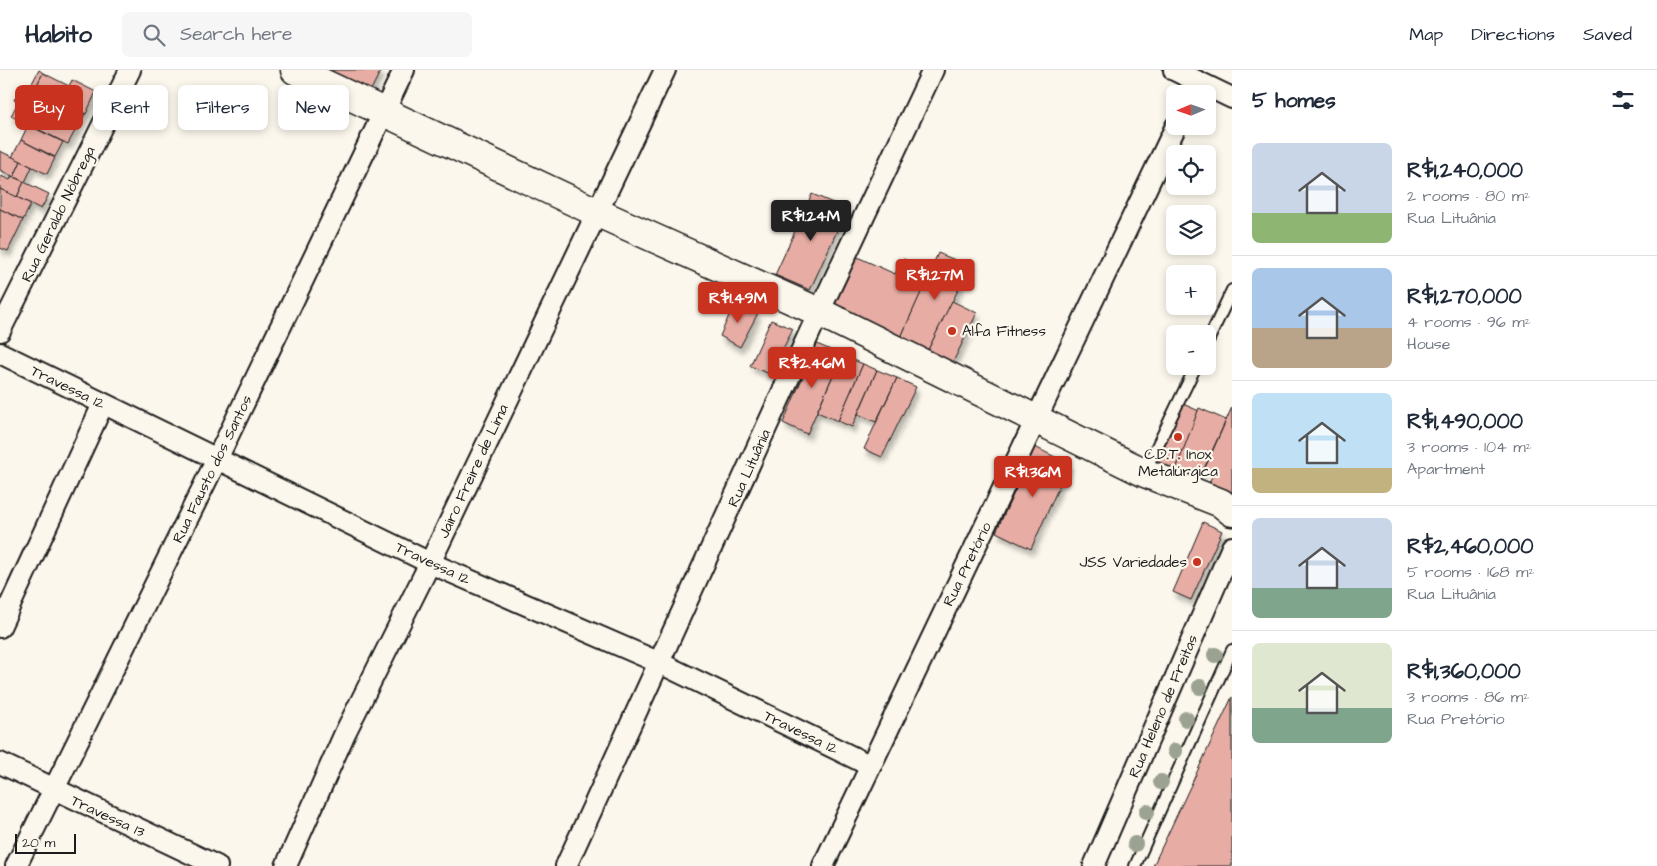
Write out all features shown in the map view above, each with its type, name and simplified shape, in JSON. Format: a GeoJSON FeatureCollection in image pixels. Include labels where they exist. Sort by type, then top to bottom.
{"type":"FeatureCollection","features":[{"type":"Feature","properties":{"kind":"main road"},"geometry":{"type":"LineString","coordinates":[[295,70],[596,212],[819,312],[1145,473],[1228,506]]}},
{"type":"Feature","properties":{"kind":"street","name":"Rua Geraldo Nóbrega"},"geometry":{"type":"LineString","coordinates":[[0,331],[130,70]]}},
{"type":"Feature","properties":{"kind":"street","name":"Rua Fausto dos Santos"},"geometry":{"type":"LineString","coordinates":[[16,866],[217,460],[404,70]]}},
{"type":"Feature","properties":{"kind":"street","name":"Jairo Freire de Lima"},"geometry":{"type":"LineString","coordinates":[[286,866],[345,732],[430,563],[664,70]]}},
{"type":"Feature","properties":{"kind":"street","name":"Rua Lituânia"},"geometry":{"type":"LineString","coordinates":[[566,866],[819,312],[933,70]]}},
{"type":"Feature","properties":{"kind":"street"},"geometry":{"type":"LineString","coordinates":[[1174,70],[1232,98]]}},
{"type":"Feature","properties":{"kind":"street","name":"Rua Pretório"},"geometry":{"type":"LineString","coordinates":[[823,866],[869,765],[1172,135]]}},
{"type":"Feature","properties":{"kind":"street","name":"Travessa 12"},"geometry":{"type":"LineString","coordinates":[[0,354],[430,563],[660,663],[869,765]]}},
{"type":"Feature","properties":{"kind":"street"},"geometry":{"type":"LineString","coordinates":[[0,627],[103,404]]}},
{"type":"Feature","properties":{"kind":"street","name":"Rua Heleno de Freitas"},"geometry":{"type":"LineString","coordinates":[[1094,866],[1232,547]]}},
{"type":"Feature","properties":{"kind":"street","name":"Travessa 13"},"geometry":{"type":"LineString","coordinates":[[0,763],[217,866]]}},
{"type":"Feature","properties":{"kind":"lane"},"geometry":{"type":"LineString","coordinates":[[1216,325],[1232,290]]}},
{"type":"Feature","properties":{"kind":"lane"},"geometry":{"type":"LineString","coordinates":[[1145,473],[1192,375]]}},
{"type":"Feature","properties":{"kind":"lane"},"geometry":{"type":"LineString","coordinates":[[1136,866],[1232,650]]}},
{"type":"Feature","properties":{"kind":"building"},"geometry":{"type":"Polygon","coordinates":[[[39,70],[43,73],[37,85],[31,85],[39,70]]]}},
{"type":"Feature","properties":{"kind":"building"},"geometry":{"type":"Polygon","coordinates":[[[331,70],[381,70],[370,92],[330,74],[331,70]]]}},
{"type":"Feature","properties":{"kind":"building"},"geometry":{"type":"Polygon","coordinates":[[[43,73],[67,85],[37,85],[43,73]]]}},
{"type":"Feature","properties":{"kind":"building"},"geometry":{"type":"Polygon","coordinates":[[[72,80],[82,85],[70,85],[72,80]]]}},
{"type":"Feature","properties":{"kind":"building"},"geometry":{"type":"Polygon","coordinates":[[[83,86],[93,90],[93,99],[86,114],[83,113],[83,86]]]}},
{"type":"Feature","properties":{"kind":"building"},"geometry":{"type":"Polygon","coordinates":[[[15,108],[15,118],[11,116],[15,108]]]}},
{"type":"Feature","properties":{"kind":"building"},"geometry":{"type":"Polygon","coordinates":[[[26,130],[38,130],[63,142],[55,157],[21,140],[26,130]]]}},
{"type":"Feature","properties":{"kind":"building"},"geometry":{"type":"Polygon","coordinates":[[[40,130],[75,130],[68,144],[40,130]]]}},
{"type":"Feature","properties":{"kind":"building"},"geometry":{"type":"Polygon","coordinates":[[[21,140],[55,158],[47,174],[12,157],[21,140]]]}},
{"type":"Feature","properties":{"kind":"building"},"geometry":{"type":"Polygon","coordinates":[[[0,151],[21,161],[14,177],[0,170],[0,151]]]}},
{"type":"Feature","properties":{"kind":"building"},"geometry":{"type":"Polygon","coordinates":[[[21,161],[32,167],[25,182],[14,177],[21,161]]]}},
{"type":"Feature","properties":{"kind":"building"},"geometry":{"type":"Polygon","coordinates":[[[1,176],[10,180],[12,176],[24,182],[17,197],[0,189],[1,176]]]}},
{"type":"Feature","properties":{"kind":"building"},"geometry":{"type":"Polygon","coordinates":[[[24,182],[49,194],[41,209],[17,197],[24,182]]]}},
{"type":"Feature","properties":{"kind":"building"},"geometry":{"type":"Polygon","coordinates":[[[0,189],[31,204],[23,220],[0,209],[0,189]]]}},
{"type":"Feature","properties":{"kind":"building"},"geometry":{"type":"Polygon","coordinates":[[[812,194],[847,209],[810,290],[775,275],[812,194]]]}},
{"type":"Feature","properties":{"kind":"building"},"geometry":{"type":"Polygon","coordinates":[[[0,209],[23,220],[8,251],[0,248],[0,209]]]}},
{"type":"Feature","properties":{"kind":"building"},"geometry":{"type":"Polygon","coordinates":[[[938,253],[970,266],[928,350],[901,337],[938,253]]]}},
{"type":"Feature","properties":{"kind":"building"},"geometry":{"type":"Polygon","coordinates":[[[855,256],[895,274],[903,259],[931,270],[901,337],[834,305],[855,256]]]}},
{"type":"Feature","properties":{"kind":"building","name":"Alfa Fitness"},"geometry":{"type":"Polygon","coordinates":[[[952,301],[977,313],[953,362],[928,350],[952,301]]]}},
{"type":"Feature","properties":{"kind":"building"},"geometry":{"type":"Polygon","coordinates":[[[735,302],[758,313],[740,347],[720,336],[735,302]]]}},
{"type":"Feature","properties":{"kind":"building"},"geometry":{"type":"Polygon","coordinates":[[[771,320],[793,329],[770,374],[750,366],[771,320]]]}},
{"type":"Feature","properties":{"kind":"building"},"geometry":{"type":"Polygon","coordinates":[[[817,344],[842,355],[807,434],[783,423],[817,344]]]}},
{"type":"Feature","properties":{"kind":"building"},"geometry":{"type":"Polygon","coordinates":[[[842,355],[863,364],[838,421],[817,412],[842,355]]]}},
{"type":"Feature","properties":{"kind":"building"},"geometry":{"type":"Polygon","coordinates":[[[863,364],[877,370],[852,427],[838,421],[863,364]]]}},
{"type":"Feature","properties":{"kind":"building"},"geometry":{"type":"Polygon","coordinates":[[[877,370],[897,378],[876,422],[858,414],[877,370]]]}},
{"type":"Feature","properties":{"kind":"building"},"geometry":{"type":"Polygon","coordinates":[[[897,378],[916,387],[882,457],[864,449],[897,378]]]}},
{"type":"Feature","properties":{"kind":"building","name":"C.D.T. Inox Metalúrgica"},"geometry":{"type":"Polygon","coordinates":[[[1183,404],[1199,411],[1175,472],[1157,464],[1183,404]]]}},
{"type":"Feature","properties":{"kind":"building"},"geometry":{"type":"Polygon","coordinates":[[[1232,407],[1232,497],[1207,487],[1214,472],[1205,468],[1232,407]]]}},
{"type":"Feature","properties":{"kind":"building"},"geometry":{"type":"Polygon","coordinates":[[[1199,408],[1226,420],[1198,482],[1175,472],[1199,408]]]}},
{"type":"Feature","properties":{"kind":"building"},"geometry":{"type":"Polygon","coordinates":[[[1035,447],[1069,464],[1031,549],[996,532],[1035,447]]]}},
{"type":"Feature","properties":{"kind":"building","name":"JSS Variedades"},"geometry":{"type":"Polygon","coordinates":[[[1203,522],[1222,531],[1191,600],[1173,592],[1203,522]]]}},
{"type":"Feature","properties":{"kind":"building"},"geometry":{"type":"Polygon","coordinates":[[[1232,697],[1232,866],[1153,866],[1232,697]]]}},
{"type":"Feature","properties":{"kind":"place","name":"Alfa Fitness"},"geometry":{"type":"Point","coordinates":[952,331]}},
{"type":"Feature","properties":{"kind":"place","name":"C.D.T. Inox Metalúrgica"},"geometry":{"type":"Point","coordinates":[1178,437]}},
{"type":"Feature","properties":{"kind":"place","name":"JSS Variedades"},"geometry":{"type":"Point","coordinates":[1197,562]}}]}
